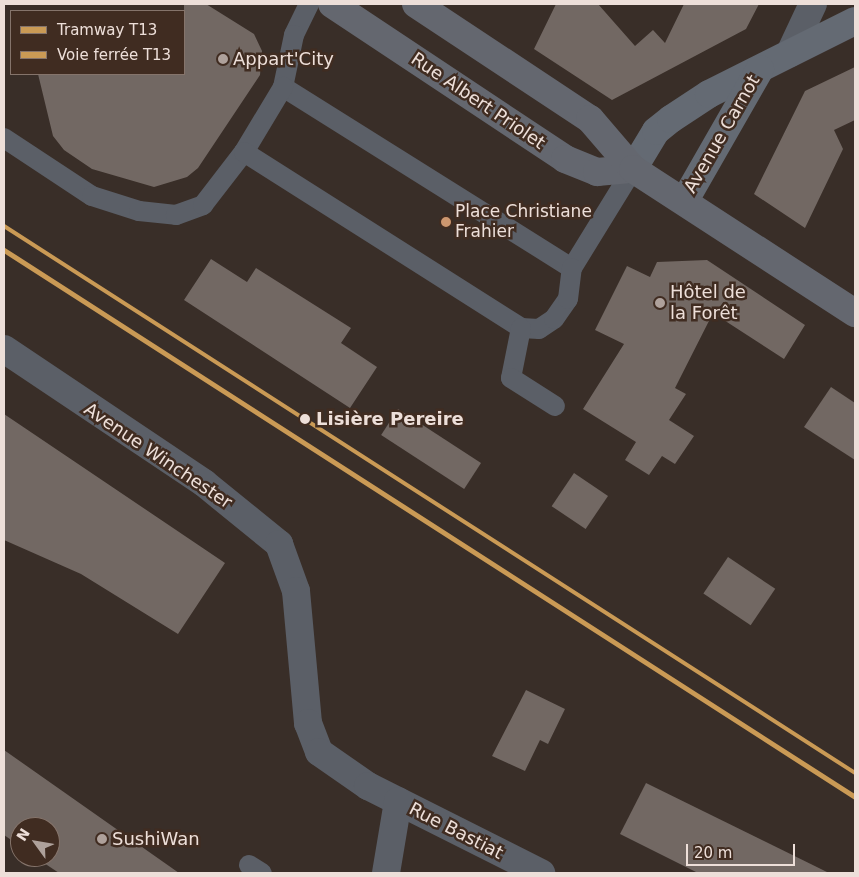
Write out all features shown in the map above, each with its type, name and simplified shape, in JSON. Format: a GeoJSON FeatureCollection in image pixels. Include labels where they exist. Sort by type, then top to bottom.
{"type":"FeatureCollection","features":[{"type":"Feature","properties":{"kind":"main road"},"geometry":{"type":"LineString","coordinates":[[416,4],[590,119],[633,168],[855,313]]}},
{"type":"Feature","properties":{"kind":"main road","name":"Rue Albert Priolet"},"geometry":{"type":"LineString","coordinates":[[338,5],[565,159],[597,172],[633,168]]}},
{"type":"Feature","properties":{"kind":"street"},"geometry":{"type":"LineString","coordinates":[[790,53],[813,4]]}},
{"type":"Feature","properties":{"kind":"street","name":"Avenue Carnot"},"geometry":{"type":"LineString","coordinates":[[633,168],[656,131],[671,119],[790,53],[855,21]]}},
{"type":"Feature","properties":{"kind":"street","name":"Avenue Carnot"},"geometry":{"type":"LineString","coordinates":[[684,200],[760,69]]}},
{"type":"Feature","properties":{"kind":"street","name":"Avenue Winchester"},"geometry":{"type":"LineString","coordinates":[[4,349],[204,483],[279,544],[296,591],[308,722],[319,752],[398,802]]}},
{"type":"Feature","properties":{"kind":"street"},"geometry":{"type":"LineString","coordinates":[[386,873],[398,802]]}},
{"type":"Feature","properties":{"kind":"street","name":"Rue Bastiat"},"geometry":{"type":"LineString","coordinates":[[398,802],[541,873]]}},
{"type":"Feature","properties":{"kind":"lane"},"geometry":{"type":"LineString","coordinates":[[9,142],[92,196],[139,212],[176,215],[203,205],[244,152],[283,87],[294,35],[309,4]]}},
{"type":"Feature","properties":{"kind":"lane"},"geometry":{"type":"LineString","coordinates":[[283,87],[572,268]]}},
{"type":"Feature","properties":{"kind":"lane"},"geometry":{"type":"LineString","coordinates":[[244,152],[521,328],[540,328],[554,318],[568,299],[572,268],[633,168]]}},
{"type":"Feature","properties":{"kind":"lane"},"geometry":{"type":"LineString","coordinates":[[521,328],[511,378],[555,406]]}},
{"type":"Feature","properties":{"kind":"building"},"geometry":{"type":"Polygon","coordinates":[[[184,4],[206,4],[254,34],[262,51],[260,75],[198,168],[187,177],[154,187],[92,169],[64,150],[53,136],[38,75],[185,75],[184,4]]]}},
{"type":"Feature","properties":{"kind":"building"},"geometry":{"type":"Polygon","coordinates":[[[556,4],[598,4],[635,46],[653,30],[665,43],[684,4],[759,4],[746,29],[612,100],[534,49],[556,4]]]}},
{"type":"Feature","properties":{"kind":"building"},"geometry":{"type":"Polygon","coordinates":[[[855,67],[855,120],[834,130],[843,149],[805,228],[754,194],[805,91],[855,67]]]}},
{"type":"Feature","properties":{"kind":"building","name":"Lisière Pereire"},"geometry":{"type":"Polygon","coordinates":[[[211,259],[247,282],[256,268],[351,328],[341,343],[377,367],[350,408],[184,300],[211,259]]]}},
{"type":"Feature","properties":{"kind":"building"},"geometry":{"type":"Polygon","coordinates":[[[707,260],[805,325],[784,359],[713,313],[675,388],[686,394],[669,420],[694,436],[675,464],[662,456],[649,475],[625,460],[636,442],[583,409],[624,344],[595,330],[627,266],[650,277],[657,262],[707,260]]]}},
{"type":"Feature","properties":{"kind":"building"},"geometry":{"type":"Polygon","coordinates":[[[831,387],[855,403],[855,460],[804,427],[831,387]]]}},
{"type":"Feature","properties":{"kind":"building"},"geometry":{"type":"Polygon","coordinates":[[[398,409],[481,463],[464,489],[381,435],[398,409]]]}},
{"type":"Feature","properties":{"kind":"building"},"geometry":{"type":"Polygon","coordinates":[[[4,414],[225,563],[178,634],[81,574],[4,540],[4,414]]]}},
{"type":"Feature","properties":{"kind":"building"},"geometry":{"type":"Polygon","coordinates":[[[574,473],[608,496],[586,529],[552,506],[574,473]]]}},
{"type":"Feature","properties":{"kind":"building"},"geometry":{"type":"Polygon","coordinates":[[[728,557],[775,589],[751,625],[703,593],[728,557]]]}},
{"type":"Feature","properties":{"kind":"building"},"geometry":{"type":"Polygon","coordinates":[[[526,690],[565,709],[548,744],[540,740],[525,771],[492,756],[526,690]]]}},
{"type":"Feature","properties":{"kind":"building"},"geometry":{"type":"Polygon","coordinates":[[[4,750],[179,873],[59,873],[50,867],[60,867],[60,817],[10,817],[10,839],[4,835],[4,750]]]}},
{"type":"Feature","properties":{"kind":"building"},"geometry":{"type":"Polygon","coordinates":[[[646,783],[829,873],[698,873],[620,834],[646,783]]]}},
{"type":"Feature","properties":{"kind":"tram line","name":"T13"},"geometry":{"type":"LineString","coordinates":[[4,226],[855,773]]}},
{"type":"Feature","properties":{"kind":"rail line","name":"T13"},"geometry":{"type":"LineString","coordinates":[[4,250],[855,797]]}},
{"type":"Feature","properties":{"kind":"place","name":"Appart'City"},"geometry":{"type":"Point","coordinates":[223,59]}},
{"type":"Feature","properties":{"kind":"place","name":"Place Christiane Frahier"},"geometry":{"type":"Point","coordinates":[446,222]}},
{"type":"Feature","properties":{"kind":"place","name":"Hôtel de la Forêt"},"geometry":{"type":"Point","coordinates":[660,303]}},
{"type":"Feature","properties":{"kind":"place","name":"Lisière Pereire"},"geometry":{"type":"Point","coordinates":[305,419]}},
{"type":"Feature","properties":{"kind":"place","name":"SushiWan"},"geometry":{"type":"Point","coordinates":[102,839]}}]}
